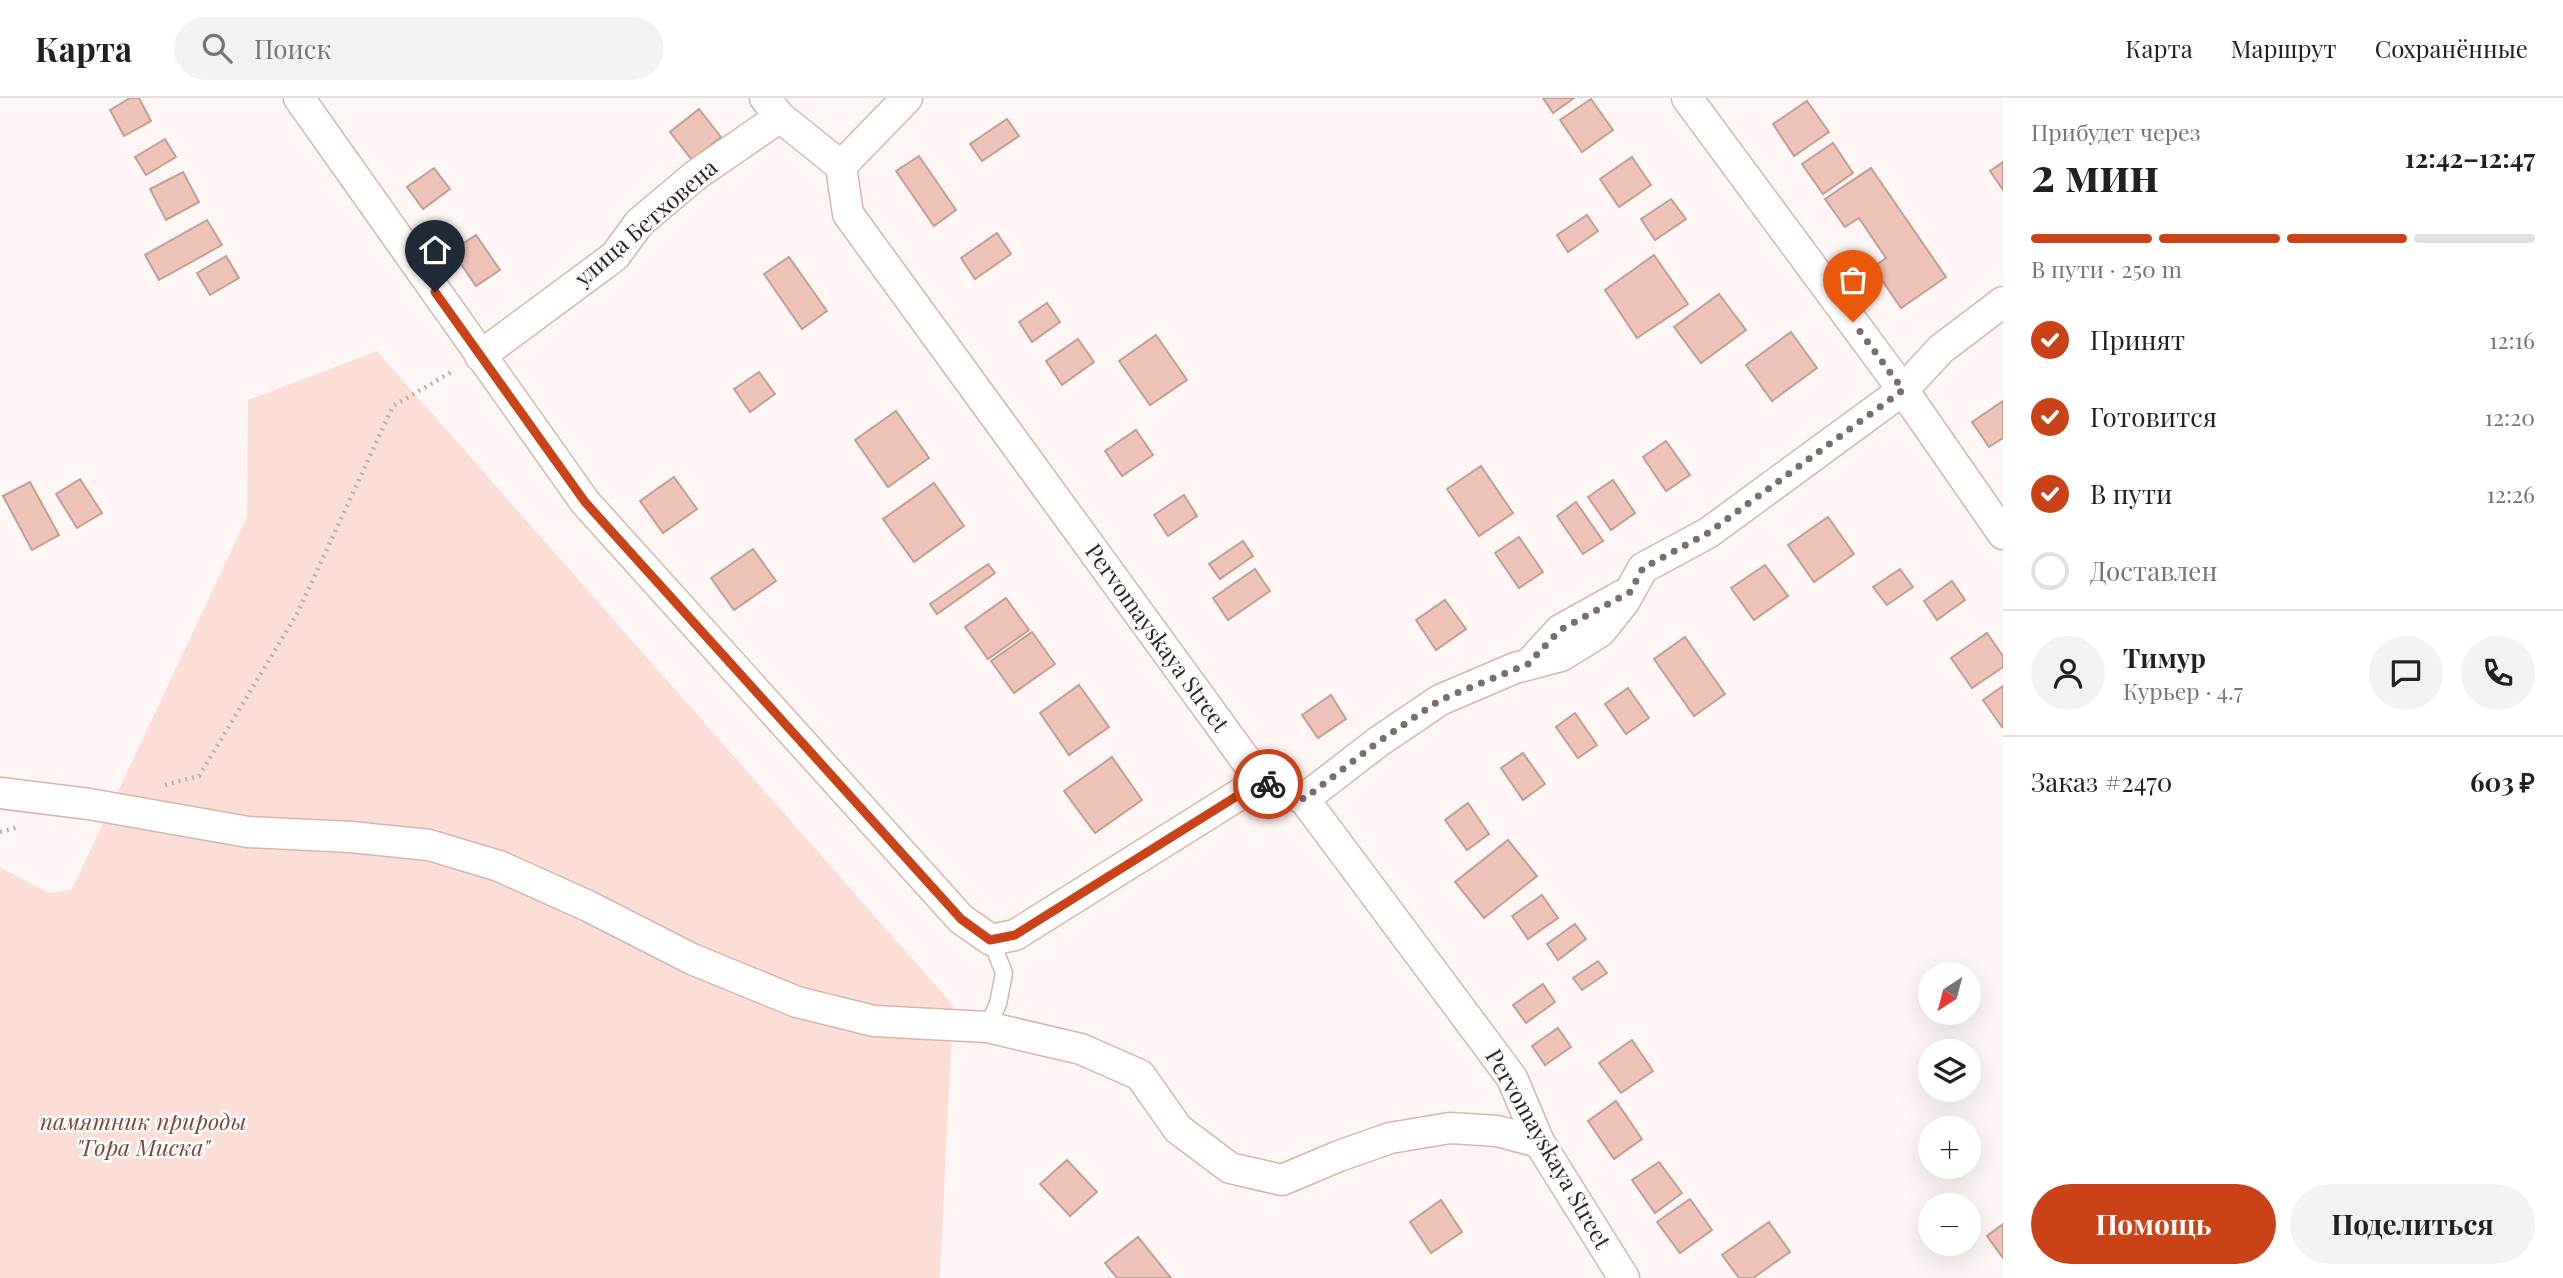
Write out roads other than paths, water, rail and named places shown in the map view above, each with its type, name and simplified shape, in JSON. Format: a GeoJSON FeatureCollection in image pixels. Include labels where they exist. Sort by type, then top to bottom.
{"type":"FeatureCollection","features":[{"type":"Feature","properties":{"kind":"street"},"geometry":{"type":"LineString","coordinates":[[299,98],[585,502],[961,919],[990,940],[1015,935],[1261,781],[1304,799],[1378,742],[1440,700],[1528,664],[1561,656],[1600,632],[1630,592],[1643,568],[1708,533],[1903,390],[1941,349],[2003,302]]}},
{"type":"Feature","properties":{"kind":"street"},"geometry":{"type":"LineString","coordinates":[[773,108],[841,166],[906,98]]}},
{"type":"Feature","properties":{"kind":"street"},"geometry":{"type":"LineString","coordinates":[[1687,98],[1903,390],[2003,534]]}},
{"type":"Feature","properties":{"kind":"street","name":"улица Бетховена"},"geometry":{"type":"LineString","coordinates":[[480,356],[615,256],[639,223],[773,108]]}},
{"type":"Feature","properties":{"kind":"street","name":"Pervomayskaya Street"},"geometry":{"type":"LineString","coordinates":[[841,166],[848,214],[1261,781]]}},
{"type":"Feature","properties":{"kind":"street"},"geometry":{"type":"LineString","coordinates":[[0,793],[89,804],[248,832],[351,836],[429,845],[499,866],[588,906],[692,959],[797,1002],[874,1021],[987,1027],[1081,1049],[1140,1075],[1178,1129],[1230,1168],[1282,1181],[1339,1156],[1390,1138],[1450,1128],[1497,1131],[1539,1142]]}},
{"type":"Feature","properties":{"kind":"street","name":"Pervomayskaya Street"},"geometry":{"type":"LineString","coordinates":[[1304,799],[1513,1079],[1539,1142],[1625,1278]]}},
{"type":"Feature","properties":{"kind":"lane"},"geometry":{"type":"LineString","coordinates":[[987,1027],[998,1004],[1003,973],[990,940]]}},
{"type":"Feature","properties":{"kind":"park label","name":"памятник природы \"Гора Миска\""},"geometry":{"type":"Point","coordinates":[143,1135]}}]}
